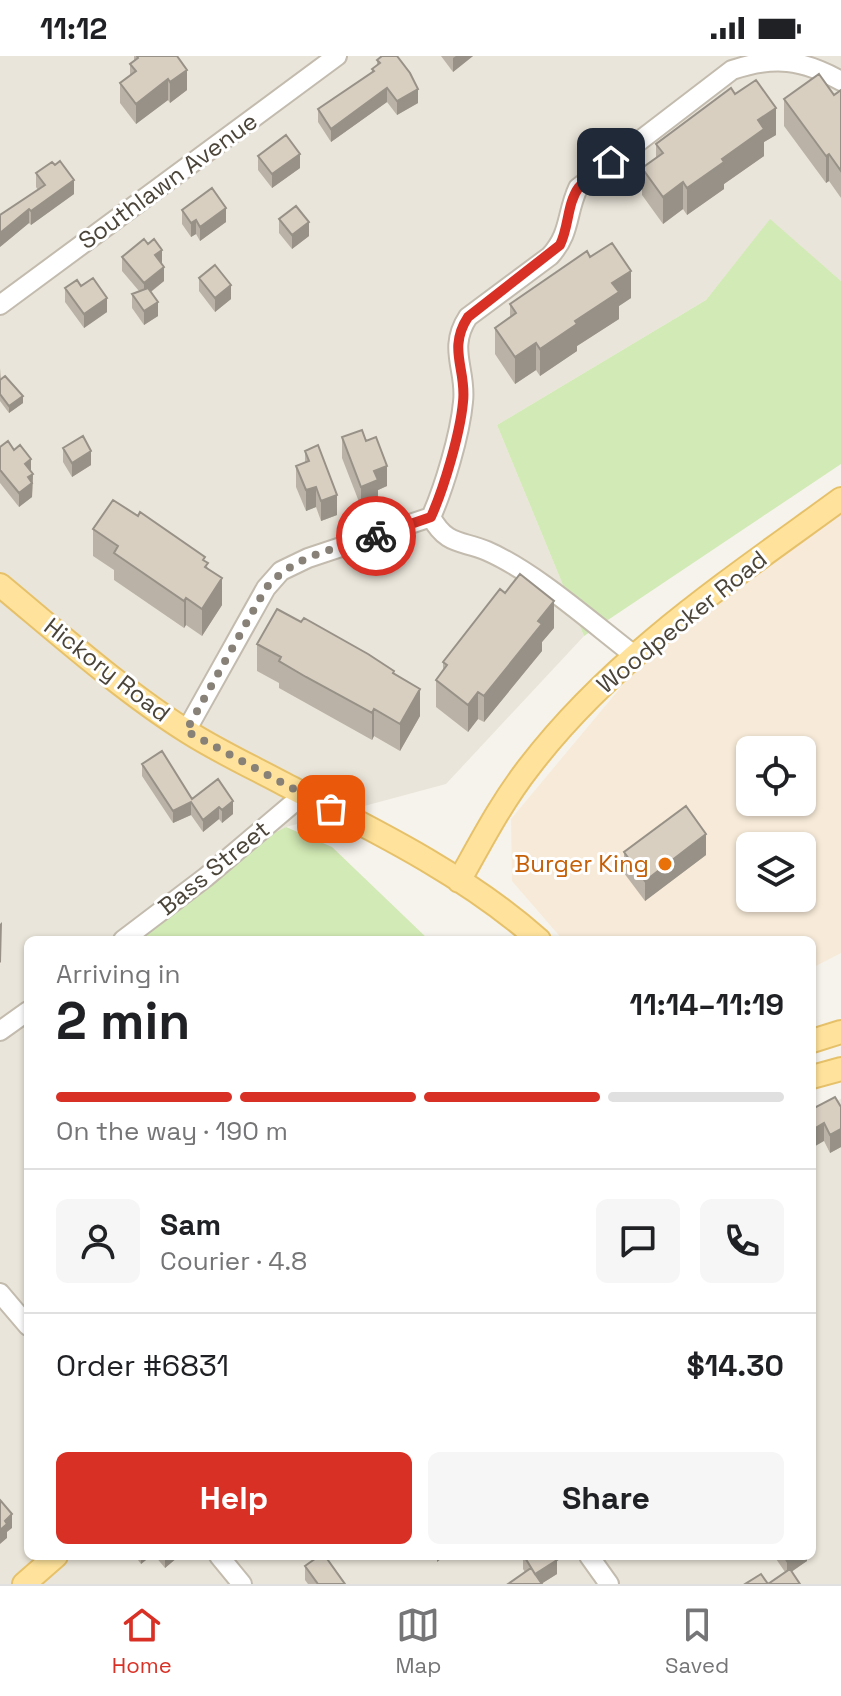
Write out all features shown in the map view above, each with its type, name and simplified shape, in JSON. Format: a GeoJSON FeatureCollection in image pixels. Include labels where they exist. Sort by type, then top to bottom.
{"type":"FeatureCollection","features":[{"type":"Feature","properties":{"kind":"main road","name":"Woodpecker Road"},"geometry":{"type":"LineString","coordinates":[[459,881],[498,810],[529,766],[578,710],[634,655],[716,589],[841,499]]}},
{"type":"Feature","properties":{"kind":"main road","name":"Hickory Road"},"geometry":{"type":"LineString","coordinates":[[0,585],[186,731],[459,881]]}},
{"type":"Feature","properties":{"kind":"main road"},"geometry":{"type":"LineString","coordinates":[[459,881],[493,902],[534,936]]}},
{"type":"Feature","properties":{"kind":"main road"},"geometry":{"type":"LineString","coordinates":[[816,1040],[841,1032]]}},
{"type":"Feature","properties":{"kind":"main road"},"geometry":{"type":"LineString","coordinates":[[816,1076],[841,1069]]}},
{"type":"Feature","properties":{"kind":"main road"},"geometry":{"type":"LineString","coordinates":[[24,1584],[51,1560]]}},
{"type":"Feature","properties":{"kind":"street","name":"Southlawn Avenue"},"geometry":{"type":"LineString","coordinates":[[0,305],[337,56]]}},
{"type":"Feature","properties":{"kind":"street"},"geometry":{"type":"LineString","coordinates":[[186,731],[266,588],[281,571],[308,558],[431,517],[441,495],[463,402],[457,338],[462,326],[468,317],[560,245],[567,232],[578,188],[732,70],[747,63],[776,57],[797,61],[814,66],[841,81]]}},
{"type":"Feature","properties":{"kind":"street"},"geometry":{"type":"LineString","coordinates":[[431,517],[448,539],[482,549],[512,564],[634,655]]}},
{"type":"Feature","properties":{"kind":"street","name":"Bass Street"},"geometry":{"type":"LineString","coordinates":[[128,936],[206,877],[304,794]]}},
{"type":"Feature","properties":{"kind":"street"},"geometry":{"type":"LineString","coordinates":[[0,1031],[24,1014]]}},
{"type":"Feature","properties":{"kind":"street"},"geometry":{"type":"LineString","coordinates":[[0,1293],[24,1321]]}},
{"type":"Feature","properties":{"kind":"street"},"geometry":{"type":"LineString","coordinates":[[222,1560],[242,1584]]}},
{"type":"Feature","properties":{"kind":"street"},"geometry":{"type":"LineString","coordinates":[[592,1560],[609,1584]]}},
{"type":"Feature","properties":{"kind":"shaded area"},"geometry":{"type":"Polygon","coordinates":[[[0,56],[841,56],[841,281],[770,220],[706,300],[497,425],[584,636],[446,784],[286,827],[140,936],[24,936],[24,1560],[816,1560],[816,1108],[841,1099],[841,1584],[0,1584],[0,56]]]}},
{"type":"Feature","properties":{"kind":"shaded area"},"geometry":{"type":"Polygon","coordinates":[[[841,498],[841,953],[816,966],[816,936],[560,936],[512,881],[511,819],[677,620],[841,498]]]}},
{"type":"Feature","properties":{"kind":"green space"},"geometry":{"type":"Polygon","coordinates":[[[770,219],[841,281],[841,464],[584,636],[497,425],[706,300],[770,219]]]}},
{"type":"Feature","properties":{"kind":"green space"},"geometry":{"type":"Polygon","coordinates":[[[286,827],[332,847],[425,936],[139,936],[196,873],[286,827]]]}},
{"type":"Feature","properties":{"kind":"building"},"geometry":{"type":"Polygon","coordinates":[[[137,56],[177,56],[187,70],[170,82],[168,79],[136,104],[120,83],[136,71],[130,64],[137,56]]]}},
{"type":"Feature","properties":{"kind":"building"},"geometry":{"type":"Polygon","coordinates":[[[382,56],[397,56],[418,89],[397,101],[387,88],[331,129],[318,109],[374,71],[372,69],[380,63],[377,60],[382,56]]]}},
{"type":"Feature","properties":{"kind":"building"},"geometry":{"type":"Polygon","coordinates":[[[819,74],[834,95],[841,90],[841,171],[829,154],[826,156],[784,99],[819,74]]]}},
{"type":"Feature","properties":{"kind":"building"},"geometry":{"type":"Polygon","coordinates":[[[756,80],[776,108],[758,120],[764,129],[687,188],[683,182],[663,197],[642,168],[663,153],[656,144],[731,88],[735,94],[756,80]]]}},
{"type":"Feature","properties":{"kind":"building"},"geometry":{"type":"Polygon","coordinates":[[[286,135],[300,154],[272,174],[258,156],[286,135]]]}},
{"type":"Feature","properties":{"kind":"building"},"geometry":{"type":"Polygon","coordinates":[[[60,161],[74,180],[31,211],[29,209],[0,233],[0,215],[45,185],[36,173],[52,162],[55,165],[60,161]]]}},
{"type":"Feature","properties":{"kind":"building"},"geometry":{"type":"Polygon","coordinates":[[[212,188],[226,208],[200,227],[196,220],[191,223],[182,210],[212,188]]]}},
{"type":"Feature","properties":{"kind":"building"},"geometry":{"type":"Polygon","coordinates":[[[296,206],[309,222],[292,235],[279,219],[296,206]]]}},
{"type":"Feature","properties":{"kind":"building"},"geometry":{"type":"Polygon","coordinates":[[[144,239],[148,244],[154,239],[162,250],[155,255],[164,267],[144,283],[122,257],[144,239]]]}},
{"type":"Feature","properties":{"kind":"building"},"geometry":{"type":"Polygon","coordinates":[[[612,243],[631,271],[612,283],[619,292],[540,349],[536,343],[515,357],[495,328],[516,313],[510,304],[587,251],[590,257],[612,243]]]}},
{"type":"Feature","properties":{"kind":"building"},"geometry":{"type":"Polygon","coordinates":[[[215,265],[231,285],[215,298],[199,278],[215,265]]]}},
{"type":"Feature","properties":{"kind":"building"},"geometry":{"type":"Polygon","coordinates":[[[93,278],[107,298],[84,314],[65,288],[77,280],[81,286],[93,278]]]}},
{"type":"Feature","properties":{"kind":"building"},"geometry":{"type":"Polygon","coordinates":[[[148,288],[158,302],[144,311],[132,294],[148,288]]]}},
{"type":"Feature","properties":{"kind":"building"},"geometry":{"type":"Polygon","coordinates":[[[5,376],[23,396],[9,406],[0,394],[0,380],[5,376]]]}},
{"type":"Feature","properties":{"kind":"building"},"geometry":{"type":"Polygon","coordinates":[[[362,430],[366,441],[376,437],[387,466],[374,471],[378,480],[361,487],[342,437],[362,430]]]}},
{"type":"Feature","properties":{"kind":"building"},"geometry":{"type":"Polygon","coordinates":[[[83,436],[91,451],[72,463],[63,448],[83,436]]]}},
{"type":"Feature","properties":{"kind":"building"},"geometry":{"type":"Polygon","coordinates":[[[8,441],[14,450],[20,445],[31,459],[25,464],[33,474],[28,477],[32,483],[19,493],[0,470],[0,447],[8,441]]]}},
{"type":"Feature","properties":{"kind":"building"},"geometry":{"type":"Polygon","coordinates":[[[318,445],[337,495],[321,501],[316,487],[306,490],[296,466],[309,461],[305,451],[318,445]]]}},
{"type":"Feature","properties":{"kind":"building"},"geometry":{"type":"Polygon","coordinates":[[[113,500],[138,516],[140,512],[205,557],[203,560],[208,563],[205,567],[222,578],[202,609],[186,598],[184,601],[114,553],[118,546],[93,529],[113,500]]]}},
{"type":"Feature","properties":{"kind":"building"},"geometry":{"type":"Polygon","coordinates":[[[520,574],[554,601],[538,621],[542,624],[484,696],[478,692],[468,705],[436,680],[447,665],[443,662],[500,589],[505,593],[520,574]]]}},
{"type":"Feature","properties":{"kind":"building"},"geometry":{"type":"Polygon","coordinates":[[[277,609],[301,622],[304,618],[368,654],[420,689],[400,724],[374,709],[372,713],[306,677],[279,661],[281,657],[257,644],[277,609]]]}},
{"type":"Feature","properties":{"kind":"building"},"geometry":{"type":"Polygon","coordinates":[[[162,751],[192,799],[218,779],[233,801],[222,810],[219,807],[203,820],[191,802],[173,811],[142,764],[162,751]]]}},
{"type":"Feature","properties":{"kind":"building"},"geometry":{"type":"Polygon","coordinates":[[[686,806],[706,834],[645,881],[624,852],[686,806]]]}},
{"type":"Feature","properties":{"kind":"building"},"geometry":{"type":"Polygon","coordinates":[[[835,1097],[841,1107],[841,1129],[830,1135],[824,1123],[816,1128],[816,1107],[835,1097]]]}},
{"type":"Feature","properties":{"kind":"building"},"geometry":{"type":"Polygon","coordinates":[[[0,1500],[12,1514],[0,1530],[0,1500]]]}},
{"type":"Feature","properties":{"kind":"building"},"geometry":{"type":"Polygon","coordinates":[[[313,1560],[328,1560],[345,1584],[318,1584],[305,1566],[313,1560]]]}},
{"type":"Feature","properties":{"kind":"building"},"geometry":{"type":"Polygon","coordinates":[[[526,1560],[557,1560],[535,1574],[526,1560]]]}},
{"type":"Feature","properties":{"kind":"building"},"geometry":{"type":"Polygon","coordinates":[[[531,1568],[542,1584],[508,1584],[531,1568]]]}},
{"type":"Feature","properties":{"kind":"building"},"geometry":{"type":"Polygon","coordinates":[[[790,1569],[800,1584],[768,1584],[790,1569]]]}},
{"type":"Feature","properties":{"kind":"building"},"geometry":{"type":"Polygon","coordinates":[[[761,1574],[768,1584],[745,1584],[761,1574]]]}},
{"type":"Feature","properties":{"kind":"way so far"},"geometry":{"type":"LineString","coordinates":[[331,809],[186,731],[266,588],[281,571],[308,558],[376,536]]}},
{"type":"Feature","properties":{"kind":"place","name":"Burger King"},"geometry":{"type":"Point","coordinates":[665,864]}},
{"type":"Feature","properties":{"kind":"route"},"geometry":{"type":"LineString","coordinates":[[376,536],[431,517],[441,495],[463,402],[457,338],[462,326],[468,317],[550,256],[560,245],[567,232],[578,188],[611,162]]}}]}
